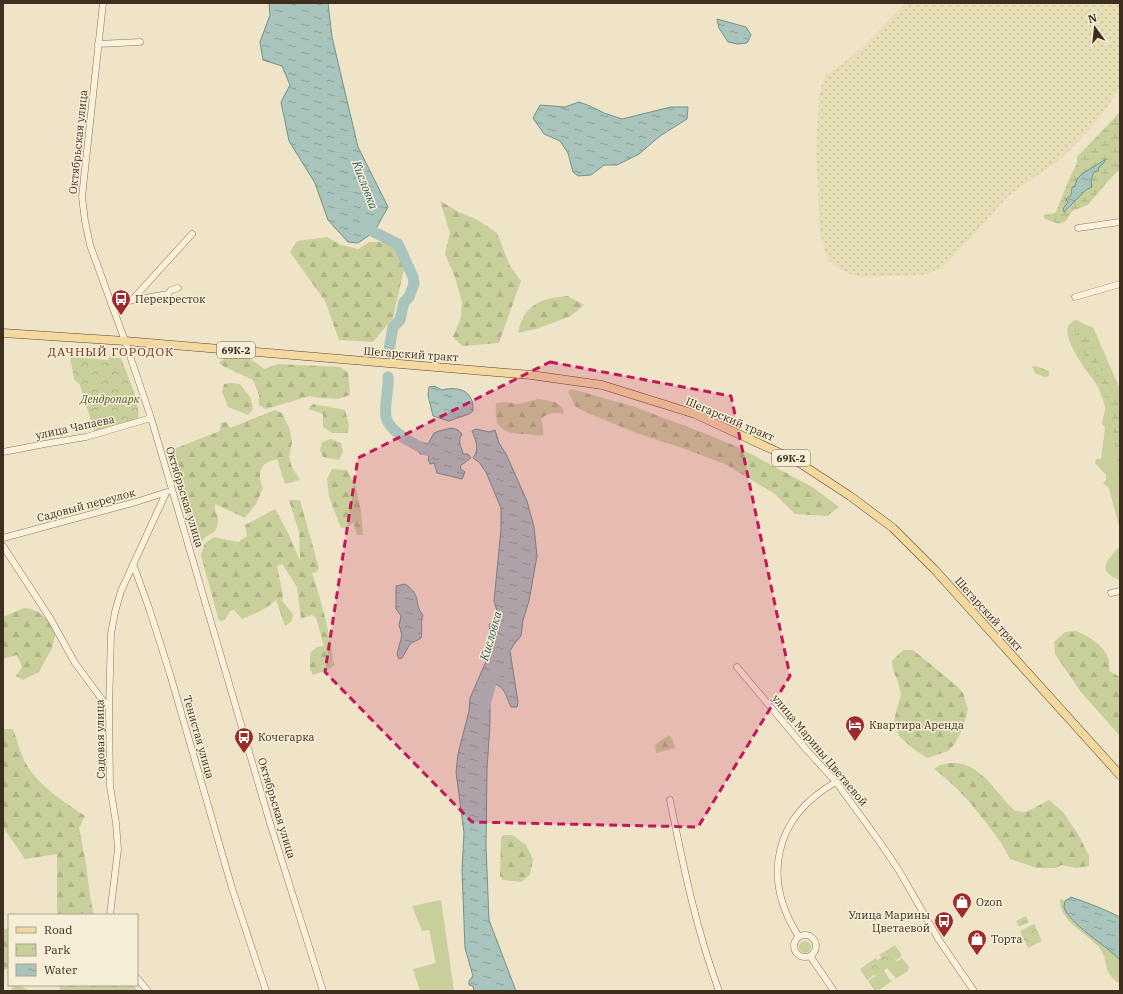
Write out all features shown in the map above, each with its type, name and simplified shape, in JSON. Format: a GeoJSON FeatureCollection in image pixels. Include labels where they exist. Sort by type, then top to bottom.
{"type":"FeatureCollection","features":[{"type":"Feature","properties":{"kind":"main road","name":"69К-2"},"geometry":{"type":"LineString","coordinates":[[3,333],[125,342]]}},
{"type":"Feature","properties":{"kind":"main road","name":"Шегарский тракт"},"geometry":{"type":"LineString","coordinates":[[125,342],[523,374],[602,385],[695,414],[795,460],[850,496],[893,528],[934,568],[1120,775]]}},
{"type":"Feature","properties":{"kind":"street","name":"Октябрьская улица"},"geometry":{"type":"LineString","coordinates":[[103,3],[82,197],[90,245],[151,418],[321,991]]}},
{"type":"Feature","properties":{"kind":"street"},"geometry":{"type":"LineString","coordinates":[[98,44],[140,42]]}},
{"type":"Feature","properties":{"kind":"street"},"geometry":{"type":"LineString","coordinates":[[1078,228],[1120,222]]}},
{"type":"Feature","properties":{"kind":"street"},"geometry":{"type":"LineString","coordinates":[[132,300],[192,234]]}},
{"type":"Feature","properties":{"kind":"street"},"geometry":{"type":"LineString","coordinates":[[1076,297],[1120,284]]}},
{"type":"Feature","properties":{"kind":"street"},"geometry":{"type":"LineString","coordinates":[[111,304],[168,294],[171,290],[178,288]]}},
{"type":"Feature","properties":{"kind":"street","name":"улица Чапаева"},"geometry":{"type":"LineString","coordinates":[[3,452],[86,437],[151,418]]}},
{"type":"Feature","properties":{"kind":"street","name":"Садовый переулок"},"geometry":{"type":"LineString","coordinates":[[3,538],[136,502],[173,490]]}},
{"type":"Feature","properties":{"kind":"street"},"geometry":{"type":"LineString","coordinates":[[133,564],[166,493]]}},
{"type":"Feature","properties":{"kind":"street"},"geometry":{"type":"LineString","coordinates":[[3,546],[59,634],[75,663],[109,709]]}},
{"type":"Feature","properties":{"kind":"street","name":"Садовая улица"},"geometry":{"type":"LineString","coordinates":[[110,914],[118,849],[116,823],[110,786],[109,709],[111,634],[119,598],[133,564]]}},
{"type":"Feature","properties":{"kind":"street","name":"Тенистая улица"},"geometry":{"type":"LineString","coordinates":[[133,564],[170,674],[232,888],[266,991]]}},
{"type":"Feature","properties":{"kind":"street"},"geometry":{"type":"LineString","coordinates":[[1111,593],[1120,592]]}},
{"type":"Feature","properties":{"kind":"street","name":"улица Марины Цветаевой"},"geometry":{"type":"LineString","coordinates":[[737,667],[805,748],[836,782],[879,840],[898,869],[952,961],[974,991]]}},
{"type":"Feature","properties":{"kind":"street"},"geometry":{"type":"LineString","coordinates":[[799,937],[788,919],[780,894],[778,870],[781,850],[788,830],[801,808],[815,795],[836,782]]}},
{"type":"Feature","properties":{"kind":"street"},"geometry":{"type":"LineString","coordinates":[[670,800],[698,930],[719,991]]}},
{"type":"Feature","properties":{"kind":"street"},"geometry":{"type":"LineString","coordinates":[[799,937],[810,937],[815,942],[815,950],[810,956],[804,957],[795,952],[794,945],[796,939],[799,937]]}},
{"type":"Feature","properties":{"kind":"street"},"geometry":{"type":"LineString","coordinates":[[810,956],[834,991]]}},
{"type":"Feature","properties":{"kind":"street"},"geometry":{"type":"LineString","coordinates":[[138,979],[148,991]]}},
{"type":"Feature","properties":{"kind":"highlighted area"},"geometry":{"type":"Polygon","coordinates":[[[550,362],[731,396],[790,676],[698,827],[472,822],[325,672],[358,458],[550,362]]]}},
{"type":"Feature","properties":{"kind":"shaded area"},"geometry":{"type":"Polygon","coordinates":[[[906,3],[1120,3],[1120,88],[1099,119],[1072,148],[1058,161],[1008,196],[942,268],[924,275],[860,277],[842,271],[828,260],[824,251],[819,225],[816,155],[819,97],[826,75],[860,50],[906,3]]]}},
{"type":"Feature","properties":{"kind":"green space"},"geometry":{"type":"Polygon","coordinates":[[[1120,112],[1120,169],[1088,205],[1072,211],[1066,221],[1059,224],[1045,219],[1043,216],[1056,212],[1077,163],[1077,157],[1120,112]],[[1105,159],[1077,179],[1075,186],[1072,187],[1068,202],[1063,209],[1091,187],[1091,180],[1095,172],[1098,171],[1099,167],[1103,164],[1105,159]]]}},
{"type":"Feature","properties":{"kind":"green space"},"geometry":{"type":"Polygon","coordinates":[[[440,201],[459,212],[478,220],[497,233],[510,266],[521,281],[499,343],[462,346],[453,337],[461,317],[462,302],[455,277],[445,254],[450,233],[440,201]]]}},
{"type":"Feature","properties":{"kind":"green space"},"geometry":{"type":"Polygon","coordinates":[[[327,237],[341,245],[358,249],[369,242],[393,242],[404,269],[393,318],[373,342],[339,340],[325,301],[290,252],[297,241],[327,237]]]}},
{"type":"Feature","properties":{"kind":"green space"},"geometry":{"type":"Polygon","coordinates":[[[568,296],[584,305],[571,316],[536,329],[518,333],[524,316],[535,305],[541,301],[568,296]]]}},
{"type":"Feature","properties":{"kind":"green space"},"geometry":{"type":"Polygon","coordinates":[[[1077,320],[1093,327],[1120,389],[1120,530],[1109,488],[1103,483],[1106,480],[1106,475],[1095,463],[1096,459],[1101,459],[1105,427],[1102,424],[1105,406],[1100,391],[1079,360],[1071,346],[1069,339],[1068,326],[1073,321],[1077,320]]]}},
{"type":"Feature","properties":{"kind":"green space"},"geometry":{"type":"Polygon","coordinates":[[[1081,326],[1091,343],[1094,353],[1120,406],[1120,481],[1111,414],[1114,409],[1105,395],[1103,386],[1093,371],[1089,374],[1088,373],[1086,357],[1077,341],[1075,332],[1075,327],[1081,326]]]}},
{"type":"Feature","properties":{"kind":"green space","name":"Дендропарк"},"geometry":{"type":"Polygon","coordinates":[[[70,357],[108,360],[109,357],[121,358],[136,398],[139,414],[138,419],[94,431],[80,385],[74,379],[70,357]]]}},
{"type":"Feature","properties":{"kind":"green space"},"geometry":{"type":"Polygon","coordinates":[[[226,357],[250,359],[264,369],[278,364],[340,367],[348,372],[350,395],[338,399],[310,396],[266,409],[259,405],[259,395],[253,380],[219,363],[226,357]]]}},
{"type":"Feature","properties":{"kind":"green space"},"geometry":{"type":"Polygon","coordinates":[[[1036,366],[1049,371],[1049,376],[1045,377],[1036,374],[1032,367],[1036,366]]]}},
{"type":"Feature","properties":{"kind":"green space"},"geometry":{"type":"Polygon","coordinates":[[[224,384],[240,384],[251,398],[253,409],[248,415],[228,407],[222,392],[224,384]]]}},
{"type":"Feature","properties":{"kind":"green space"},"geometry":{"type":"Polygon","coordinates":[[[571,389],[635,407],[740,448],[814,488],[839,507],[827,516],[795,514],[775,494],[725,464],[639,434],[576,407],[568,392],[571,389]]]}},
{"type":"Feature","properties":{"kind":"green space"},"geometry":{"type":"Polygon","coordinates":[[[539,399],[557,403],[564,411],[563,414],[557,413],[546,415],[541,419],[543,435],[537,436],[512,433],[506,431],[498,424],[496,419],[496,403],[505,402],[518,404],[539,399]]]}},
{"type":"Feature","properties":{"kind":"green space"},"geometry":{"type":"Polygon","coordinates":[[[313,404],[345,410],[349,425],[348,433],[332,433],[323,427],[323,414],[308,409],[313,404]]]}},
{"type":"Feature","properties":{"kind":"green space"},"geometry":{"type":"Polygon","coordinates":[[[275,410],[282,413],[290,430],[292,442],[289,457],[292,467],[300,480],[285,484],[277,459],[266,463],[261,469],[260,473],[263,488],[256,504],[245,518],[215,504],[218,520],[216,529],[201,542],[197,548],[171,450],[220,431],[221,423],[226,422],[230,428],[275,410]]]}},
{"type":"Feature","properties":{"kind":"green space"},"geometry":{"type":"Polygon","coordinates":[[[331,439],[341,443],[343,452],[339,460],[323,457],[320,450],[322,442],[331,439]]]}},
{"type":"Feature","properties":{"kind":"green space"},"geometry":{"type":"Polygon","coordinates":[[[332,469],[347,470],[356,488],[361,511],[363,535],[357,535],[353,522],[349,527],[341,528],[329,497],[327,479],[332,469]]]}},
{"type":"Feature","properties":{"kind":"green space"},"geometry":{"type":"Polygon","coordinates":[[[1120,481],[1120,506],[1118,487],[1120,481]]]}},
{"type":"Feature","properties":{"kind":"green space"},"geometry":{"type":"Polygon","coordinates":[[[289,500],[300,500],[319,568],[317,572],[312,573],[325,618],[334,665],[328,670],[313,675],[310,669],[310,653],[317,647],[324,646],[316,618],[312,615],[301,619],[297,587],[282,564],[277,566],[283,595],[282,601],[293,614],[292,621],[285,626],[276,600],[260,611],[242,619],[234,610],[230,611],[225,620],[219,621],[201,555],[205,543],[214,537],[238,542],[247,536],[245,525],[275,509],[288,533],[300,561],[299,532],[289,500]]]}},
{"type":"Feature","properties":{"kind":"green space"},"geometry":{"type":"Polygon","coordinates":[[[1120,546],[1119,580],[1111,576],[1105,568],[1108,560],[1120,546]]]}},
{"type":"Feature","properties":{"kind":"green space"},"geometry":{"type":"Polygon","coordinates":[[[24,608],[35,611],[43,616],[56,632],[52,648],[39,672],[23,680],[16,676],[22,667],[17,655],[3,659],[3,617],[24,608]]]}},
{"type":"Feature","properties":{"kind":"green space"},"geometry":{"type":"Polygon","coordinates":[[[1076,631],[1090,638],[1103,649],[1109,659],[1109,671],[1120,677],[1120,736],[1080,691],[1055,654],[1054,642],[1065,632],[1076,631]]]}},
{"type":"Feature","properties":{"kind":"green space"},"geometry":{"type":"Polygon","coordinates":[[[903,650],[913,650],[957,686],[963,693],[968,709],[963,728],[954,745],[948,751],[927,758],[911,747],[899,736],[894,720],[901,694],[893,670],[892,661],[903,650]]]}},
{"type":"Feature","properties":{"kind":"green space"},"geometry":{"type":"Polygon","coordinates":[[[3,729],[13,729],[21,753],[33,774],[46,788],[85,816],[79,828],[94,914],[57,914],[57,854],[25,859],[3,827],[3,729]]]}},
{"type":"Feature","properties":{"kind":"green space"},"geometry":{"type":"Polygon","coordinates":[[[669,735],[673,740],[675,748],[656,753],[655,745],[669,735]]]}},
{"type":"Feature","properties":{"kind":"green space"},"geometry":{"type":"Polygon","coordinates":[[[950,763],[963,764],[978,772],[1015,811],[1026,812],[1049,800],[1063,812],[1078,834],[1089,856],[1089,866],[1076,868],[1062,865],[1055,868],[1037,868],[1010,859],[999,839],[971,804],[958,789],[934,769],[940,765],[950,763]]]}},
{"type":"Feature","properties":{"kind":"green space"},"geometry":{"type":"Polygon","coordinates":[[[503,835],[512,835],[526,845],[533,859],[530,875],[521,882],[503,880],[500,876],[501,839],[503,835]]]}},
{"type":"Feature","properties":{"kind":"green space"},"geometry":{"type":"Polygon","coordinates":[[[1060,899],[1065,901],[1064,906],[1072,919],[1114,953],[1120,960],[1120,984],[1109,972],[1103,953],[1097,945],[1068,919],[1061,906],[1060,899]]]}},
{"type":"Feature","properties":{"kind":"green space"},"geometry":{"type":"Polygon","coordinates":[[[441,900],[454,991],[420,991],[413,969],[436,963],[429,930],[422,931],[412,906],[441,900]]]}},
{"type":"Feature","properties":{"kind":"green space"},"geometry":{"type":"Polygon","coordinates":[[[1026,916],[1029,922],[1019,927],[1016,921],[1026,916]]]}},
{"type":"Feature","properties":{"kind":"green space"},"geometry":{"type":"Polygon","coordinates":[[[1034,924],[1042,941],[1028,948],[1020,931],[1034,924]]]}},
{"type":"Feature","properties":{"kind":"green space"},"geometry":{"type":"Polygon","coordinates":[[[3,929],[8,929],[8,969],[3,970],[3,929]]]}},
{"type":"Feature","properties":{"kind":"green space"},"geometry":{"type":"Polygon","coordinates":[[[805,941],[809,943],[811,947],[809,951],[805,953],[801,951],[799,947],[801,943],[805,941]]]}},
{"type":"Feature","properties":{"kind":"green space"},"geometry":{"type":"Polygon","coordinates":[[[895,945],[901,954],[901,957],[896,960],[890,952],[881,958],[879,955],[895,945]]]}},
{"type":"Feature","properties":{"kind":"green space"},"geometry":{"type":"Polygon","coordinates":[[[890,952],[897,962],[875,976],[868,966],[890,952]]]}},
{"type":"Feature","properties":{"kind":"green space"},"geometry":{"type":"Polygon","coordinates":[[[876,958],[878,960],[868,966],[874,975],[867,980],[860,969],[876,958]]]}},
{"type":"Feature","properties":{"kind":"green space"},"geometry":{"type":"Polygon","coordinates":[[[902,958],[910,968],[908,971],[895,979],[887,968],[902,958]]]}},
{"type":"Feature","properties":{"kind":"green space"},"geometry":{"type":"Polygon","coordinates":[[[884,970],[889,979],[892,981],[875,991],[868,981],[884,970]]]}},
{"type":"Feature","properties":{"kind":"green space"},"geometry":{"type":"Polygon","coordinates":[[[13,986],[22,986],[28,991],[11,991],[13,986]]]}},
{"type":"Feature","properties":{"kind":"green space"},"geometry":{"type":"Polygon","coordinates":[[[59,986],[134,986],[138,991],[60,991],[59,986]]]}},
{"type":"Feature","properties":{"kind":"water"},"geometry":{"type":"Polygon","coordinates":[[[269,3],[328,3],[332,37],[358,147],[388,207],[374,232],[358,243],[348,242],[328,220],[315,183],[289,141],[281,102],[290,85],[282,66],[263,60],[260,42],[270,15],[269,3]]]}},
{"type":"Feature","properties":{"kind":"water"},"geometry":{"type":"Polygon","coordinates":[[[717,19],[746,27],[751,35],[747,43],[738,44],[728,42],[719,28],[717,19]]]}},
{"type":"Feature","properties":{"kind":"water"},"geometry":{"type":"Polygon","coordinates":[[[579,102],[622,119],[671,107],[688,107],[687,119],[660,136],[639,154],[617,165],[604,165],[591,175],[578,176],[573,172],[568,153],[560,141],[544,134],[533,118],[540,105],[565,107],[579,102]]]}},
{"type":"Feature","properties":{"kind":"water"},"geometry":{"type":"Polygon","coordinates":[[[1106,159],[1099,167],[1098,171],[1094,172],[1091,180],[1092,187],[1086,190],[1064,212],[1063,209],[1068,202],[1066,199],[1071,195],[1072,187],[1075,186],[1077,179],[1082,174],[1106,159]]]}},
{"type":"Feature","properties":{"kind":"water"},"geometry":{"type":"Polygon","coordinates":[[[434,386],[442,390],[455,389],[464,391],[470,397],[473,411],[469,414],[449,421],[433,416],[428,395],[429,387],[434,386]]]}},
{"type":"Feature","properties":{"kind":"water"},"geometry":{"type":"Polygon","coordinates":[[[452,428],[458,430],[462,434],[460,442],[463,454],[468,454],[471,458],[460,466],[465,472],[462,479],[437,473],[434,463],[430,464],[427,454],[420,454],[413,443],[418,441],[428,444],[434,433],[452,428]]]}},
{"type":"Feature","properties":{"kind":"water"},"geometry":{"type":"Polygon","coordinates":[[[476,429],[489,432],[495,430],[499,443],[506,454],[527,501],[534,527],[537,556],[521,636],[510,651],[518,702],[517,707],[511,707],[501,687],[487,681],[486,687],[490,701],[486,846],[489,920],[516,991],[474,991],[473,986],[469,985],[469,981],[473,976],[465,948],[462,870],[464,833],[456,772],[458,754],[469,711],[470,698],[491,650],[488,641],[490,624],[496,619],[498,614],[494,601],[501,529],[501,508],[486,472],[479,462],[473,458],[477,448],[472,431],[476,429]]]}},
{"type":"Feature","properties":{"kind":"water"},"geometry":{"type":"Polygon","coordinates":[[[405,584],[414,592],[418,607],[423,615],[422,635],[421,638],[410,644],[402,658],[399,659],[397,654],[402,635],[399,625],[401,616],[396,609],[396,586],[405,584]]]}},
{"type":"Feature","properties":{"kind":"water"},"geometry":{"type":"Polygon","coordinates":[[[1071,897],[1120,917],[1120,960],[1080,927],[1067,913],[1064,907],[1065,901],[1071,897]]]}},
{"type":"Feature","properties":{"kind":"waterway","name":"Кисловка"},"geometry":{"type":"LineString","coordinates":[[365,222],[374,232],[398,244],[413,277],[414,284],[409,297],[404,302],[400,320],[393,327],[389,350]]}},
{"type":"Feature","properties":{"kind":"waterway","name":"Кисловка"},"geometry":{"type":"LineString","coordinates":[[388,377],[386,402],[386,417],[388,422],[392,428],[403,437],[426,450]]}},
{"type":"Feature","properties":{"kind":"waterway","name":"Кисловка"},"geometry":{"type":"LineString","coordinates":[[484,708],[495,669]]}},
{"type":"Feature","properties":{"kind":"place","name":"Перекресток"},"geometry":{"type":"Point","coordinates":[121,316]}},
{"type":"Feature","properties":{"kind":"place","name":"Квартира Аренда"},"geometry":{"type":"Point","coordinates":[855,742]}},
{"type":"Feature","properties":{"kind":"place","name":"Кочегарка"},"geometry":{"type":"Point","coordinates":[244,754]}},
{"type":"Feature","properties":{"kind":"place","name":"Ozon"},"geometry":{"type":"Point","coordinates":[962,919]}},
{"type":"Feature","properties":{"kind":"place","name":"Улица Марины Цветаевой"},"geometry":{"type":"Point","coordinates":[944,938]}},
{"type":"Feature","properties":{"kind":"place","name":"Торта"},"geometry":{"type":"Point","coordinates":[977,956]}},
{"type":"Feature","properties":{"kind":"district","name":"ДАЧНЫЙ ГОРОДОК"},"geometry":{"type":"Point","coordinates":[111,352]}}]}
